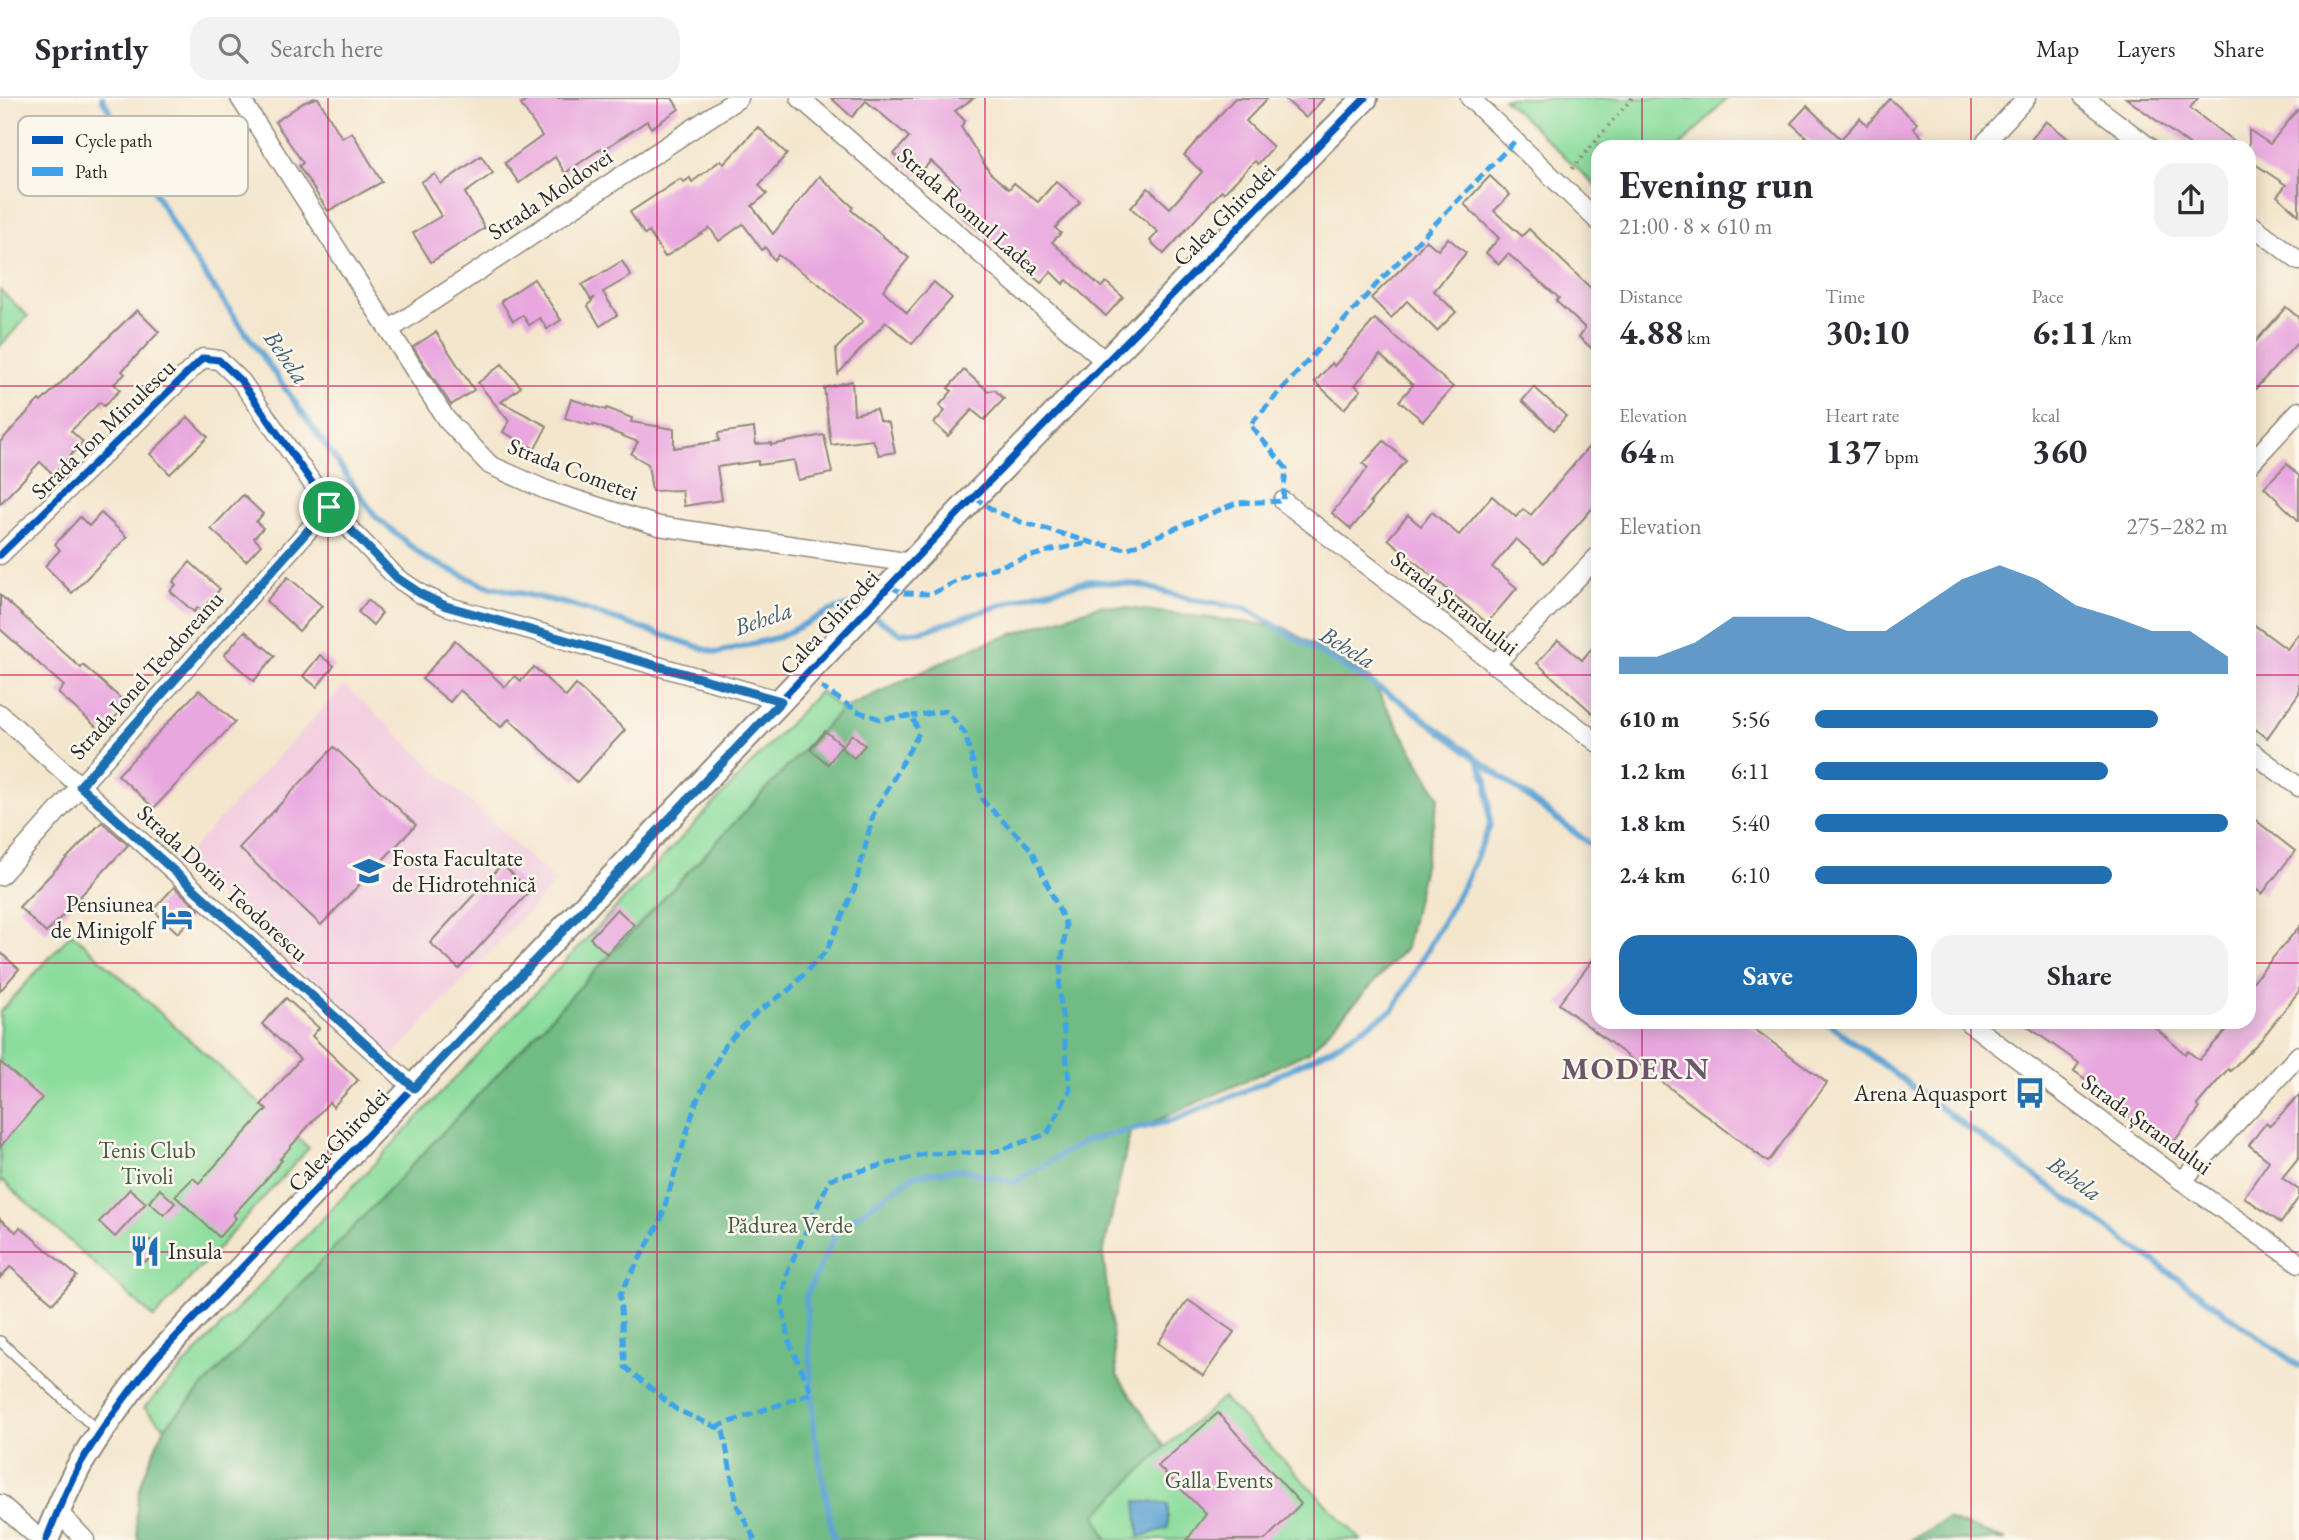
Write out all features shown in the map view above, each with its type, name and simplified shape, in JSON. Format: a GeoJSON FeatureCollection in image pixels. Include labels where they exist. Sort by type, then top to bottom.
{"type":"FeatureCollection","features":[{"type":"Feature","properties":{"kind":"street","name":"Strada Cometei"},"geometry":{"type":"LineString","coordinates":[[240,98],[446,419],[490,464],[546,490],[659,526],[912,563]]}},
{"type":"Feature","properties":{"kind":"street","name":"Strada Moldovei"},"geometry":{"type":"LineString","coordinates":[[389,330],[739,98]]}},
{"type":"Feature","properties":{"kind":"street","name":"Strada Romul Ladea"},"geometry":{"type":"LineString","coordinates":[[800,98],[1105,361]]}},
{"type":"Feature","properties":{"kind":"street","name":"Calea Ghirodei"},"geometry":{"type":"LineString","coordinates":[[43,1540],[78,1468],[100,1432],[154,1360],[1105,361],[1365,98]]}},
{"type":"Feature","properties":{"kind":"street"},"geometry":{"type":"LineString","coordinates":[[1470,98],[1591,214]]}},
{"type":"Feature","properties":{"kind":"street"},"geometry":{"type":"LineString","coordinates":[[1987,140],[2026,98]]}},
{"type":"Feature","properties":{"kind":"street"},"geometry":{"type":"LineString","coordinates":[[2084,98],[2140,140]]}},
{"type":"Feature","properties":{"kind":"street"},"geometry":{"type":"LineString","coordinates":[[2256,228],[2299,261]]}},
{"type":"Feature","properties":{"kind":"street","name":"Strada Ion Minulescu"},"geometry":{"type":"LineString","coordinates":[[0,555],[203,358],[219,360],[241,381],[329,507]]}},
{"type":"Feature","properties":{"kind":"street"},"geometry":{"type":"LineString","coordinates":[[2256,457],[2299,411]]}},
{"type":"Feature","properties":{"kind":"street","name":"Strada Ștrandului"},"geometry":{"type":"LineString","coordinates":[[1283,501],[1591,738]]}},
{"type":"Feature","properties":{"kind":"street"},"geometry":{"type":"LineString","coordinates":[[329,507],[397,578],[446,606],[781,701]]}},
{"type":"Feature","properties":{"kind":"street","name":"Strada Ionel Teodoreanu"},"geometry":{"type":"LineString","coordinates":[[0,876],[329,507]]}},
{"type":"Feature","properties":{"kind":"street"},"geometry":{"type":"LineString","coordinates":[[1494,665],[1591,563]]}},
{"type":"Feature","properties":{"kind":"street","name":"Strada Dorin Teodorescu"},"geometry":{"type":"LineString","coordinates":[[0,714],[414,1088]]}},
{"type":"Feature","properties":{"kind":"street"},"geometry":{"type":"LineString","coordinates":[[2256,755],[2299,787]]}},
{"type":"Feature","properties":{"kind":"street","name":"Strada Ștrandului"},"geometry":{"type":"LineString","coordinates":[[1977,1029],[2182,1181],[2299,1263]]}},
{"type":"Feature","properties":{"kind":"street"},"geometry":{"type":"LineString","coordinates":[[2182,1181],[2299,1055]]}},
{"type":"Feature","properties":{"kind":"street"},"geometry":{"type":"LineString","coordinates":[[0,1504],[43,1540]]}},
{"type":"Feature","properties":{"kind":"street"},"geometry":{"type":"LineString","coordinates":[[58,1512],[85,1540]]}},
{"type":"Feature","properties":{"kind":"lane"},"geometry":{"type":"LineString","coordinates":[[0,1341],[100,1432]]}},
{"type":"Feature","properties":{"kind":"path"},"geometry":{"type":"LineString","coordinates":[[1596,140],[1632,98]]}},
{"type":"Feature","properties":{"kind":"path"},"geometry":{"type":"LineString","coordinates":[[1559,184],[1591,146]]}},
{"type":"Feature","properties":{"kind":"shaded area","name":"Fosta Facultate de Hidrotehnică"},"geometry":{"type":"Polygon","coordinates":[[[345,685],[556,882],[392,1057],[181,860],[345,685]]]}},
{"type":"Feature","properties":{"kind":"green space"},"geometry":{"type":"Polygon","coordinates":[[[1503,98],[1727,98],[1687,140],[1591,140],[1591,181],[1503,98]]]}},
{"type":"Feature","properties":{"kind":"green space"},"geometry":{"type":"Polygon","coordinates":[[[0,290],[28,316],[0,346],[0,290]]]}},
{"type":"Feature","properties":{"kind":"green space","name":"Pădurea Verde"},"geometry":{"type":"Polygon","coordinates":[[[1101,605],[1283,627],[1370,678],[1439,797],[1406,948],[1309,1052],[1130,1133],[1103,1254],[1117,1375],[1165,1447],[1096,1515],[1107,1540],[138,1540],[137,1509],[142,1481],[165,1427],[841,710],[977,646],[1101,605]]]}},
{"type":"Feature","properties":{"kind":"green space"},"geometry":{"type":"Polygon","coordinates":[[[820,691],[841,710],[165,1427],[144,1408],[820,691]]]}},
{"type":"Feature","properties":{"kind":"green space","name":"Tenis Club Tivoli"},"geometry":{"type":"Polygon","coordinates":[[[72,933],[309,1148],[154,1318],[3,1181],[0,1183],[0,1012],[72,933]]]}},
{"type":"Feature","properties":{"kind":"green space","name":"Galla Events"},"geometry":{"type":"Polygon","coordinates":[[[1223,1398],[1361,1540],[1107,1540],[1095,1515],[1165,1447],[1223,1398]]]}},
{"type":"Feature","properties":{"kind":"green space"},"geometry":{"type":"Polygon","coordinates":[[[1947,1519],[2007,1540],[1911,1540],[1947,1519]]]}},
{"type":"Feature","properties":{"kind":"water"},"geometry":{"type":"Polygon","coordinates":[[[1136,1501],[1168,1504],[1168,1528],[1139,1537],[1136,1501]]]}},
{"type":"Feature","properties":{"kind":"building"},"geometry":{"type":"Polygon","coordinates":[[[318,98],[342,138],[352,132],[382,182],[328,211],[299,166],[303,163],[275,122],[318,98]]]}},
{"type":"Feature","properties":{"kind":"building"},"geometry":{"type":"Polygon","coordinates":[[[530,98],[672,98],[679,109],[651,128],[647,121],[565,173],[555,157],[519,183],[505,163],[542,136],[521,105],[530,98]]]}},
{"type":"Feature","properties":{"kind":"building"},"geometry":{"type":"Polygon","coordinates":[[[831,98],[974,98],[955,111],[965,121],[961,127],[990,173],[1009,189],[1014,183],[1038,202],[1056,181],[1080,202],[1055,228],[1061,233],[1052,242],[1101,287],[1106,282],[1123,297],[1106,316],[1067,280],[1063,284],[1051,272],[1041,283],[963,217],[965,214],[949,199],[960,187],[931,161],[917,176],[894,154],[909,137],[866,101],[852,117],[831,98]]]}},
{"type":"Feature","properties":{"kind":"building"},"geometry":{"type":"Polygon","coordinates":[[[1235,98],[1268,98],[1246,121],[1273,147],[1258,164],[1255,161],[1224,193],[1222,190],[1164,254],[1150,241],[1158,232],[1131,208],[1148,188],[1170,208],[1202,172],[1184,155],[1235,98]]]}},
{"type":"Feature","properties":{"kind":"building"},"geometry":{"type":"Polygon","coordinates":[[[1284,98],[1324,98],[1306,118],[1284,98]]]}},
{"type":"Feature","properties":{"kind":"building"},"geometry":{"type":"Polygon","coordinates":[[[2126,98],[2198,98],[2190,108],[2232,140],[2183,140],[2126,98]]]}},
{"type":"Feature","properties":{"kind":"building"},"geometry":{"type":"Polygon","coordinates":[[[1890,99],[1917,123],[1913,128],[1922,137],[1919,140],[1809,140],[1791,123],[1807,106],[1841,139],[1860,118],[1867,125],[1890,99]]]}},
{"type":"Feature","properties":{"kind":"building"},"geometry":{"type":"Polygon","coordinates":[[[2299,108],[2299,215],[2277,196],[2286,185],[2256,165],[2256,140],[2249,140],[2249,130],[2270,144],[2299,108]]]}},
{"type":"Feature","properties":{"kind":"building"},"geometry":{"type":"Polygon","coordinates":[[[2046,121],[2070,140],[2031,140],[2046,121]]]}},
{"type":"Feature","properties":{"kind":"building"},"geometry":{"type":"Polygon","coordinates":[[[758,127],[787,154],[759,185],[767,194],[752,206],[773,234],[819,176],[853,207],[851,210],[909,258],[883,290],[907,313],[934,282],[952,298],[912,344],[886,322],[838,374],[836,349],[863,321],[819,284],[778,255],[774,260],[765,247],[762,250],[743,224],[719,241],[710,228],[665,257],[649,232],[645,235],[630,212],[680,179],[684,182],[690,178],[692,182],[721,160],[724,164],[758,127]]]}},
{"type":"Feature","properties":{"kind":"building"},"geometry":{"type":"Polygon","coordinates":[[[481,156],[493,173],[465,193],[485,228],[431,262],[413,233],[441,216],[421,182],[435,174],[441,184],[481,156]]]}},
{"type":"Feature","properties":{"kind":"building"},"geometry":{"type":"Polygon","coordinates":[[[1490,176],[1510,195],[1494,211],[1522,236],[1529,229],[1591,288],[1591,348],[1579,337],[1585,328],[1556,301],[1559,298],[1508,254],[1499,264],[1486,253],[1499,238],[1464,204],[1490,176]]]}},
{"type":"Feature","properties":{"kind":"building"},"geometry":{"type":"Polygon","coordinates":[[[1448,238],[1466,253],[1434,291],[1456,312],[1437,331],[1407,301],[1391,318],[1371,298],[1426,240],[1438,250],[1448,238]]]}},
{"type":"Feature","properties":{"kind":"building"},"geometry":{"type":"Polygon","coordinates":[[[622,261],[631,276],[603,292],[617,315],[600,326],[588,306],[595,297],[591,300],[582,285],[622,261]]]}},
{"type":"Feature","properties":{"kind":"building"},"geometry":{"type":"Polygon","coordinates":[[[534,279],[561,320],[547,329],[540,318],[529,325],[523,315],[513,321],[501,301],[534,279]]]}},
{"type":"Feature","properties":{"kind":"building"},"geometry":{"type":"Polygon","coordinates":[[[2286,307],[2299,318],[2299,341],[2256,388],[2256,341],[2286,307]]]}},
{"type":"Feature","properties":{"kind":"building"},"geometry":{"type":"Polygon","coordinates":[[[137,310],[159,332],[122,371],[125,374],[114,384],[120,390],[104,406],[100,402],[71,431],[83,442],[53,474],[40,462],[0,504],[0,442],[39,400],[41,402],[137,310]]]}},
{"type":"Feature","properties":{"kind":"building"},"geometry":{"type":"Polygon","coordinates":[[[1375,319],[1453,387],[1423,421],[1399,401],[1413,385],[1380,355],[1355,385],[1361,390],[1344,409],[1315,382],[1332,363],[1334,366],[1375,319]]]}},
{"type":"Feature","properties":{"kind":"building"},"geometry":{"type":"Polygon","coordinates":[[[436,332],[474,390],[451,405],[413,347],[436,332]]]}},
{"type":"Feature","properties":{"kind":"building"},"geometry":{"type":"Polygon","coordinates":[[[502,364],[521,387],[501,402],[547,426],[535,449],[503,432],[509,421],[478,383],[502,364]]]}},
{"type":"Feature","properties":{"kind":"building"},"geometry":{"type":"Polygon","coordinates":[[[964,370],[988,391],[995,390],[1004,399],[984,420],[972,410],[948,436],[934,423],[945,411],[939,406],[952,391],[948,388],[964,370]]]}},
{"type":"Feature","properties":{"kind":"building"},"geometry":{"type":"Polygon","coordinates":[[[852,381],[854,414],[876,409],[879,420],[889,423],[895,452],[879,455],[873,440],[831,445],[824,388],[852,381]]]}},
{"type":"Feature","properties":{"kind":"building"},"geometry":{"type":"Polygon","coordinates":[[[1534,387],[1566,416],[1554,430],[1522,401],[1534,387]]]}},
{"type":"Feature","properties":{"kind":"building"},"geometry":{"type":"Polygon","coordinates":[[[571,399],[606,410],[607,408],[632,418],[631,422],[674,429],[674,448],[719,441],[718,433],[754,428],[756,444],[771,445],[824,435],[832,473],[798,480],[794,460],[758,465],[758,461],[717,467],[722,500],[684,506],[682,490],[652,491],[648,464],[631,454],[638,442],[593,424],[565,418],[571,399]]]}},
{"type":"Feature","properties":{"kind":"building"},"geometry":{"type":"Polygon","coordinates":[[[188,417],[208,437],[170,474],[150,454],[188,417]]]}},
{"type":"Feature","properties":{"kind":"building"},"geometry":{"type":"Polygon","coordinates":[[[1384,441],[1406,461],[1370,502],[1372,504],[1351,529],[1332,513],[1368,468],[1363,464],[1384,441]]]}},
{"type":"Feature","properties":{"kind":"building"},"geometry":{"type":"Polygon","coordinates":[[[1591,444],[1591,510],[1544,563],[1516,539],[1492,567],[1517,588],[1487,623],[1388,539],[1408,515],[1421,526],[1432,512],[1459,535],[1492,496],[1516,517],[1523,509],[1531,515],[1591,444]]]}},
{"type":"Feature","properties":{"kind":"building"},"geometry":{"type":"Polygon","coordinates":[[[2287,464],[2299,476],[2299,521],[2264,487],[2287,464]]]}},
{"type":"Feature","properties":{"kind":"building"},"geometry":{"type":"Polygon","coordinates":[[[243,495],[263,514],[256,522],[263,528],[254,538],[261,545],[246,561],[211,529],[243,495]]]}},
{"type":"Feature","properties":{"kind":"building"},"geometry":{"type":"Polygon","coordinates":[[[101,513],[127,537],[72,593],[45,566],[60,550],[55,544],[80,517],[89,526],[101,513]]]}},
{"type":"Feature","properties":{"kind":"building"},"geometry":{"type":"Polygon","coordinates":[[[190,562],[220,589],[202,609],[197,608],[194,612],[170,591],[176,585],[173,582],[190,562]]]}},
{"type":"Feature","properties":{"kind":"building"},"geometry":{"type":"Polygon","coordinates":[[[288,577],[322,606],[299,631],[266,601],[288,577]]]}},
{"type":"Feature","properties":{"kind":"building"},"geometry":{"type":"Polygon","coordinates":[[[0,595],[81,668],[83,665],[127,704],[102,732],[58,693],[64,686],[0,629],[0,595]]]}},
{"type":"Feature","properties":{"kind":"building"},"geometry":{"type":"Polygon","coordinates":[[[368,600],[382,613],[373,625],[358,612],[368,600]]]}},
{"type":"Feature","properties":{"kind":"building"},"geometry":{"type":"Polygon","coordinates":[[[2256,626],[2287,649],[2299,633],[2299,693],[2267,738],[2256,730],[2256,626]]]}},
{"type":"Feature","properties":{"kind":"building"},"geometry":{"type":"Polygon","coordinates":[[[245,631],[275,656],[254,681],[224,655],[245,631]]]}},
{"type":"Feature","properties":{"kind":"building"},"geometry":{"type":"Polygon","coordinates":[[[455,640],[505,687],[515,676],[521,681],[534,667],[566,697],[576,685],[625,730],[577,782],[509,719],[501,727],[460,690],[450,702],[422,679],[455,640]]]}},
{"type":"Feature","properties":{"kind":"building"},"geometry":{"type":"Polygon","coordinates":[[[1558,640],[1582,660],[1591,649],[1591,712],[1537,663],[1558,640]]]}},
{"type":"Feature","properties":{"kind":"building"},"geometry":{"type":"Polygon","coordinates":[[[320,655],[334,666],[317,687],[303,676],[320,655]]]}},
{"type":"Feature","properties":{"kind":"building"},"geometry":{"type":"Polygon","coordinates":[[[199,690],[235,722],[154,808],[118,775],[199,690]]]}},
{"type":"Feature","properties":{"kind":"building"},"geometry":{"type":"Polygon","coordinates":[[[825,731],[842,745],[828,764],[810,749],[825,731]]]}},
{"type":"Feature","properties":{"kind":"building"},"geometry":{"type":"Polygon","coordinates":[[[852,734],[865,745],[854,758],[841,748],[852,734]]]}},
{"type":"Feature","properties":{"kind":"building"},"geometry":{"type":"Polygon","coordinates":[[[334,747],[416,825],[321,925],[239,848],[334,747]]]}},
{"type":"Feature","properties":{"kind":"building"},"geometry":{"type":"Polygon","coordinates":[[[2256,820],[2295,851],[2262,894],[2256,889],[2256,820]]]}},
{"type":"Feature","properties":{"kind":"building"},"geometry":{"type":"Polygon","coordinates":[[[102,822],[128,845],[46,933],[19,907],[102,822]]]}},
{"type":"Feature","properties":{"kind":"building","name":"Fosta Facultate de Hidrotehnică"},"geometry":{"type":"Polygon","coordinates":[[[502,864],[530,891],[459,969],[430,943],[502,864]]]}},
{"type":"Feature","properties":{"kind":"building","name":"Pensiunea de Minigolf"},"geometry":{"type":"Polygon","coordinates":[[[174,887],[199,909],[178,933],[153,910],[174,887]]]}},
{"type":"Feature","properties":{"kind":"building"},"geometry":{"type":"Polygon","coordinates":[[[617,909],[634,925],[607,954],[590,938],[617,909]]]}},
{"type":"Feature","properties":{"kind":"building"},"geometry":{"type":"Polygon","coordinates":[[[2299,927],[2299,991],[2260,1041],[2230,1071],[2228,1069],[2197,1105],[2200,1108],[2169,1148],[2099,1097],[2104,1092],[2074,1071],[2079,1063],[2031,1029],[2157,1029],[2185,1054],[2188,1051],[2199,1060],[2228,1029],[2256,1029],[2256,978],[2299,927]]]}},
{"type":"Feature","properties":{"kind":"building"},"geometry":{"type":"Polygon","coordinates":[[[0,952],[19,969],[0,991],[0,952]]]}},
{"type":"Feature","properties":{"kind":"building","name":"Arena Aquasport"},"geometry":{"type":"Polygon","coordinates":[[[1591,962],[1591,1028],[1559,1004],[1591,962]]]}},
{"type":"Feature","properties":{"kind":"building"},"geometry":{"type":"Polygon","coordinates":[[[286,998],[319,1028],[312,1036],[358,1080],[333,1107],[329,1102],[280,1159],[282,1160],[269,1176],[233,1215],[236,1218],[219,1237],[175,1196],[193,1178],[199,1183],[267,1109],[261,1105],[300,1059],[262,1024],[286,998]]]}},
{"type":"Feature","properties":{"kind":"building","name":"Arena Aquasport"},"geometry":{"type":"Polygon","coordinates":[[[1592,1029],[1754,1029],[1827,1083],[1768,1162],[1592,1029]]]}},
{"type":"Feature","properties":{"kind":"building"},"geometry":{"type":"Polygon","coordinates":[[[0,1062],[42,1098],[0,1147],[0,1062]]]}},
{"type":"Feature","properties":{"kind":"building"},"geometry":{"type":"Polygon","coordinates":[[[2299,1095],[2299,1157],[2282,1178],[2299,1190],[2299,1197],[2281,1223],[2244,1197],[2269,1161],[2249,1145],[2266,1123],[2270,1126],[2299,1095]]]}},
{"type":"Feature","properties":{"kind":"building"},"geometry":{"type":"Polygon","coordinates":[[[130,1189],[146,1203],[115,1237],[99,1222],[130,1189]]]}},
{"type":"Feature","properties":{"kind":"building"},"geometry":{"type":"Polygon","coordinates":[[[160,1189],[175,1203],[164,1215],[149,1202],[160,1189]]]}},
{"type":"Feature","properties":{"kind":"building"},"geometry":{"type":"Polygon","coordinates":[[[0,1219],[16,1232],[20,1227],[77,1276],[53,1303],[10,1267],[0,1278],[0,1219]]]}},
{"type":"Feature","properties":{"kind":"building"},"geometry":{"type":"Polygon","coordinates":[[[135,1238],[150,1240],[155,1244],[155,1256],[144,1262],[139,1259],[135,1254],[135,1238]]]}},
{"type":"Feature","properties":{"kind":"building"},"geometry":{"type":"Polygon","coordinates":[[[1188,1300],[1234,1332],[1203,1376],[1158,1343],[1188,1300]]]}},
{"type":"Feature","properties":{"kind":"building","name":"Galla Events"},"geometry":{"type":"Polygon","coordinates":[[[1218,1413],[1301,1504],[1265,1540],[1187,1540],[1206,1514],[1158,1466],[1218,1413]]]}},
{"type":"Feature","properties":{"kind":"waterway","name":"Behela"},"geometry":{"type":"LineString","coordinates":[[102,98],[112,116]]}},
{"type":"Feature","properties":{"kind":"waterway","name":"Behela"},"geometry":{"type":"LineString","coordinates":[[157,196],[186,248],[376,517],[425,558],[484,585],[568,604],[717,653],[779,637],[828,612],[852,604],[859,608]]}},
{"type":"Feature","properties":{"kind":"waterway","name":"Behela"},"geometry":{"type":"LineString","coordinates":[[871,615],[900,633],[923,631],[1034,594],[1090,581],[1140,585],[1190,599],[1247,609],[1399,700],[1591,845]]}},
{"type":"Feature","properties":{"kind":"waterway"},"geometry":{"type":"LineString","coordinates":[[834,1540],[814,1431],[806,1296],[838,1229],[915,1175],[962,1169],[1013,1183],[1085,1141],[1173,1120],[1252,1088],[1328,1050],[1394,1009],[1464,884],[1490,826],[1487,781],[1479,762]]}},
{"type":"Feature","properties":{"kind":"waterway","name":"Behela"},"geometry":{"type":"LineString","coordinates":[[1836,1029],[1923,1095],[2299,1366]]}},
{"type":"Feature","properties":{"kind":"marked path"},"geometry":{"type":"LineString","coordinates":[[974,497],[993,510],[1021,522],[1093,543],[1126,549],[1236,503],[1283,501],[1286,468],[1250,425],[1376,285],[1515,141]]}},
{"type":"Feature","properties":{"kind":"marked path"},"geometry":{"type":"LineString","coordinates":[[890,587],[904,593],[931,594],[970,575],[1052,550],[1090,543]]}},
{"type":"Feature","properties":{"kind":"marked path"},"geometry":{"type":"LineString","coordinates":[[755,1540],[737,1505],[723,1430],[677,1410],[625,1367],[620,1294],[660,1222],[696,1102],[725,1045],[757,1012],[790,989],[827,950],[855,887],[873,815],[919,733],[912,716],[880,719],[857,711],[821,687]]}},
{"type":"Feature","properties":{"kind":"marked path"},"geometry":{"type":"LineString","coordinates":[[716,1427],[812,1393],[789,1342],[782,1302],[788,1270],[830,1179],[924,1154],[994,1152],[1047,1134],[1070,1090],[1059,987],[1066,925],[1031,849],[983,801],[965,733],[946,711],[912,716]]}},
{"type":"Feature","properties":{"kind":"cycle path"},"geometry":{"type":"LineString","coordinates":[[46,1540],[87,1452],[154,1360],[974,497],[1365,98]]}},
{"type":"Feature","properties":{"kind":"cycle path"},"geometry":{"type":"LineString","coordinates":[[0,555],[203,358],[219,360],[241,381],[329,507],[397,578],[421,594],[446,606],[781,701]]}},
{"type":"Feature","properties":{"kind":"place","name":"Fosta Facultate de Hidrotehnică"},"geometry":{"type":"Point","coordinates":[369,871]}},
{"type":"Feature","properties":{"kind":"place","name":"Pensiunea de Minigolf"},"geometry":{"type":"Point","coordinates":[177,917]}},
{"type":"Feature","properties":{"kind":"place","name":"Arena Aquasport"},"geometry":{"type":"Point","coordinates":[2030,1093]}},
{"type":"Feature","properties":{"kind":"place","name":"Insula"},"geometry":{"type":"Point","coordinates":[145,1251]}},
{"type":"Feature","properties":{"kind":"district","name":"MODERN"},"geometry":{"type":"Point","coordinates":[1636,1068]}},
{"type":"Feature","properties":{"kind":"route"},"geometry":{"type":"LineString","coordinates":[[329,507],[397,578],[446,606],[781,701],[414,1088],[80,786],[329,507]]}}]}
